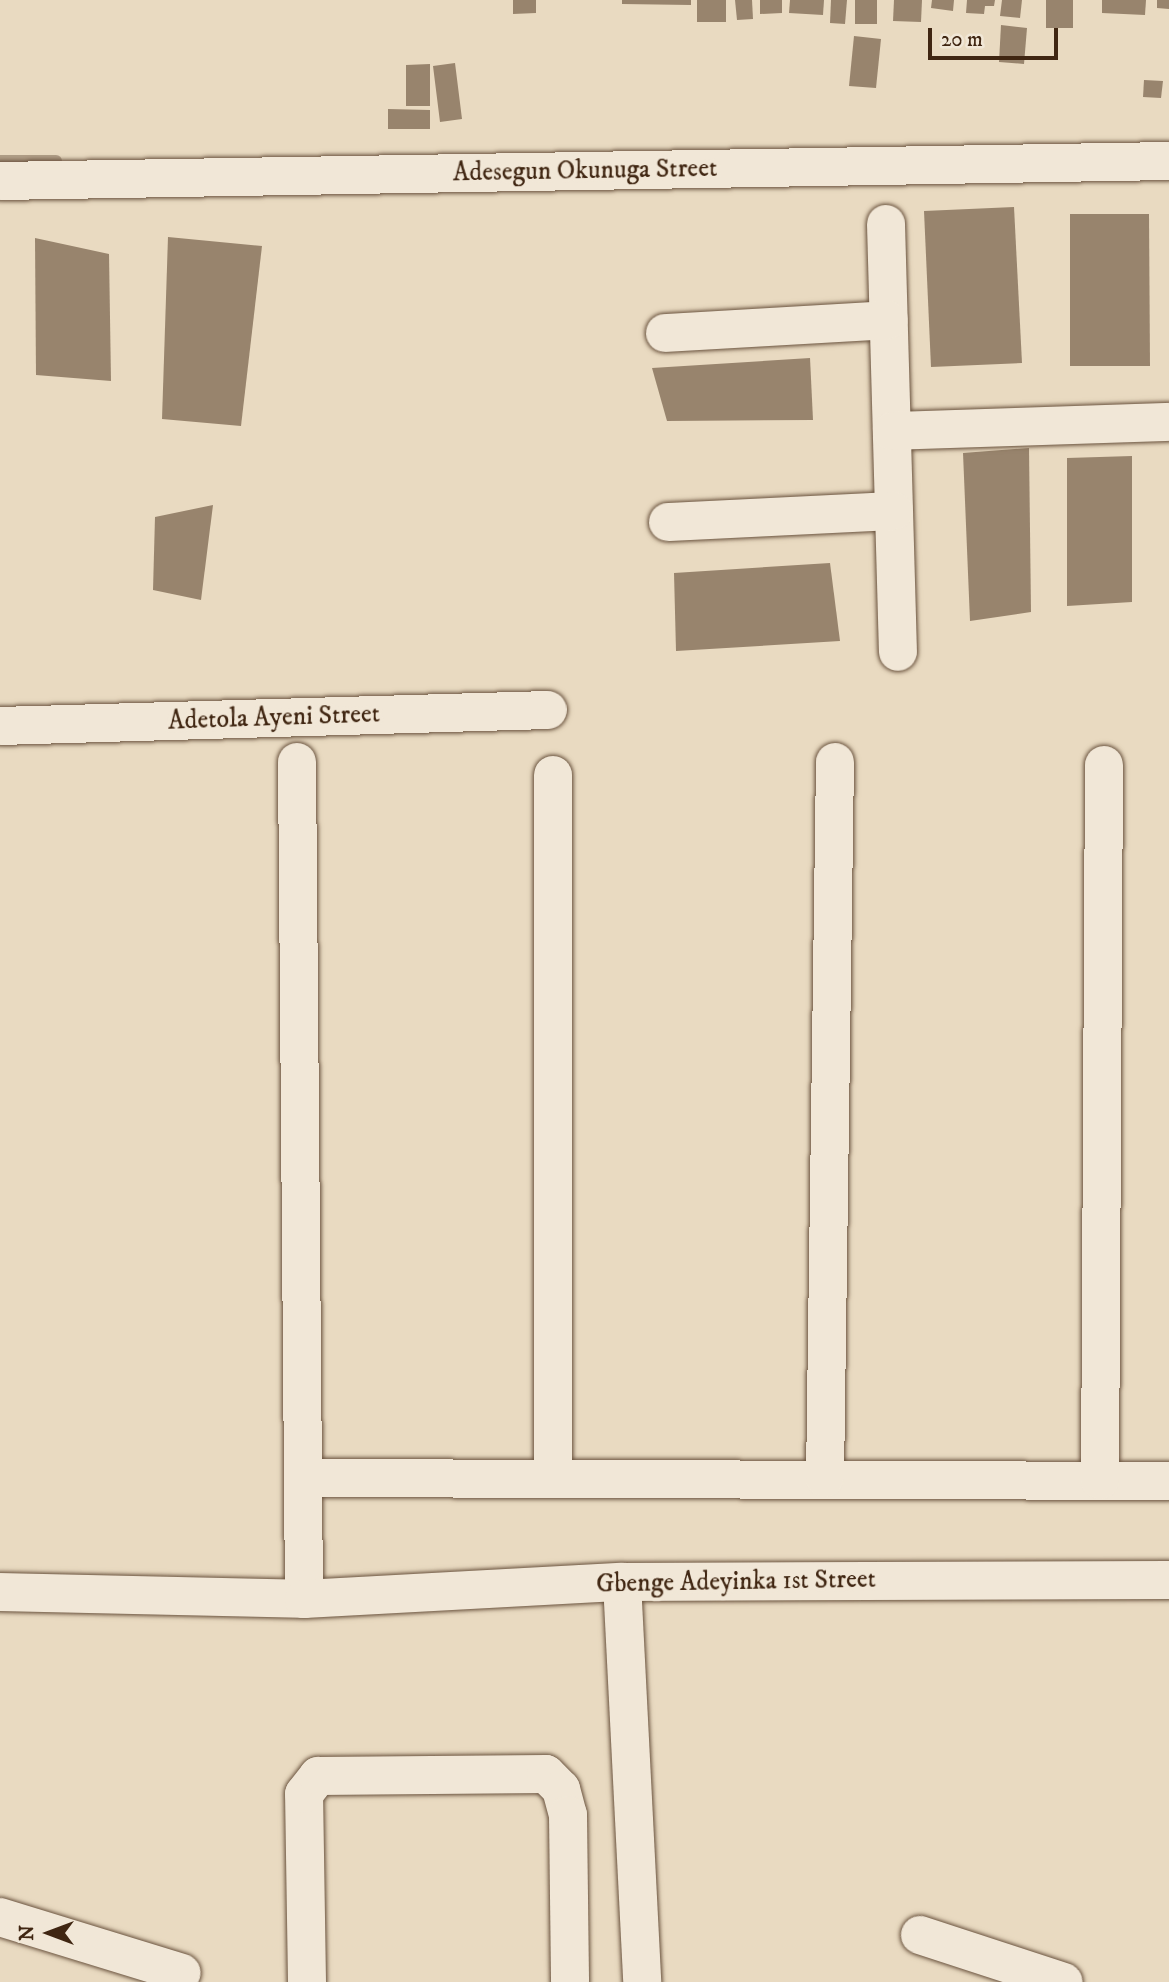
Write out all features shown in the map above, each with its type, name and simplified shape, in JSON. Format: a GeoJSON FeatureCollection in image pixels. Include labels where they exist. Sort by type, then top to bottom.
{"type":"FeatureCollection","features":[{"type":"Feature","properties":{"kind":"street","name":"Adesegun Okunuga Street"},"geometry":{"type":"LineString","coordinates":[[0,181],[1169,161]]}},
{"type":"Feature","properties":{"kind":"street"},"geometry":{"type":"LineString","coordinates":[[886,224],[898,652]]}},
{"type":"Feature","properties":{"kind":"street"},"geometry":{"type":"LineString","coordinates":[[665,333],[889,320]]}},
{"type":"Feature","properties":{"kind":"street"},"geometry":{"type":"LineString","coordinates":[[892,432],[1169,422]]}},
{"type":"Feature","properties":{"kind":"street"},"geometry":{"type":"LineString","coordinates":[[668,522],[894,511]]}},
{"type":"Feature","properties":{"kind":"street","name":"Adetola Ayeni Street"},"geometry":{"type":"LineString","coordinates":[[0,726],[548,710]]}},
{"type":"Feature","properties":{"kind":"street"},"geometry":{"type":"LineString","coordinates":[[297,762],[306,1479],[304,1599]]}},
{"type":"Feature","properties":{"kind":"street"},"geometry":{"type":"LineString","coordinates":[[825,1478],[835,762]]}},
{"type":"Feature","properties":{"kind":"street"},"geometry":{"type":"LineString","coordinates":[[1100,1480],[1104,765]]}},
{"type":"Feature","properties":{"kind":"street"},"geometry":{"type":"LineString","coordinates":[[553,775],[553,1475]]}},
{"type":"Feature","properties":{"kind":"street"},"geometry":{"type":"LineString","coordinates":[[306,1479],[553,1475],[1169,1480]]}},
{"type":"Feature","properties":{"kind":"street","name":"Gbenge Adeyinka 1st Street"},"geometry":{"type":"LineString","coordinates":[[0,1592],[304,1599],[622,1582],[1169,1580]]}},
{"type":"Feature","properties":{"kind":"street"},"geometry":{"type":"LineString","coordinates":[[622,1582],[642,1982]]}},
{"type":"Feature","properties":{"kind":"street"},"geometry":{"type":"LineString","coordinates":[[307,1982],[304,1794],[318,1776],[546,1774],[561,1789],[568,1815],[570,1982]]}},
{"type":"Feature","properties":{"kind":"street"},"geometry":{"type":"LineString","coordinates":[[0,1917],[182,1973]]}},
{"type":"Feature","properties":{"kind":"street"},"geometry":{"type":"LineString","coordinates":[[920,1935],[1064,1982]]}},
{"type":"Feature","properties":{"kind":"building"},"geometry":{"type":"Polygon","coordinates":[[[513,0],[536,0],[536,13],[513,14],[513,0]]]}},
{"type":"Feature","properties":{"kind":"building"},"geometry":{"type":"Polygon","coordinates":[[[622,0],[691,0],[691,5],[622,4],[622,0]]]}},
{"type":"Feature","properties":{"kind":"building"},"geometry":{"type":"Polygon","coordinates":[[[697,0],[726,0],[726,22],[697,22],[697,0]]]}},
{"type":"Feature","properties":{"kind":"building"},"geometry":{"type":"Polygon","coordinates":[[[735,0],[752,0],[753,19],[737,20],[735,0]]]}},
{"type":"Feature","properties":{"kind":"building"},"geometry":{"type":"Polygon","coordinates":[[[760,0],[782,0],[782,13],[760,14],[760,0]]]}},
{"type":"Feature","properties":{"kind":"building"},"geometry":{"type":"Polygon","coordinates":[[[790,0],[824,0],[823,15],[789,13],[790,0]]]}},
{"type":"Feature","properties":{"kind":"building"},"geometry":{"type":"Polygon","coordinates":[[[831,0],[847,0],[845,24],[830,23],[831,0]]]}},
{"type":"Feature","properties":{"kind":"building"},"geometry":{"type":"Polygon","coordinates":[[[855,0],[877,0],[877,24],[855,24],[855,0]]]}},
{"type":"Feature","properties":{"kind":"building"},"geometry":{"type":"Polygon","coordinates":[[[894,0],[922,0],[921,22],[893,21],[894,0]]]}},
{"type":"Feature","properties":{"kind":"building"},"geometry":{"type":"Polygon","coordinates":[[[932,0],[954,0],[953,11],[931,8],[932,0]]]}},
{"type":"Feature","properties":{"kind":"building"},"geometry":{"type":"Polygon","coordinates":[[[967,0],[995,0],[994,6],[985,6],[984,14],[966,13],[967,0]]]}},
{"type":"Feature","properties":{"kind":"building"},"geometry":{"type":"Polygon","coordinates":[[[1002,0],[1022,0],[1020,18],[1000,16],[1002,0]]]}},
{"type":"Feature","properties":{"kind":"building"},"geometry":{"type":"Polygon","coordinates":[[[1046,0],[1073,0],[1073,28],[1046,28],[1046,0]]]}},
{"type":"Feature","properties":{"kind":"building"},"geometry":{"type":"Polygon","coordinates":[[[1102,0],[1146,0],[1145,15],[1102,13],[1102,0]]]}},
{"type":"Feature","properties":{"kind":"building"},"geometry":{"type":"Polygon","coordinates":[[[1157,0],[1169,0],[1169,9],[1157,8],[1157,0]]]}},
{"type":"Feature","properties":{"kind":"building"},"geometry":{"type":"Polygon","coordinates":[[[1001,25],[1027,28],[1024,64],[999,62],[1001,25]]]}},
{"type":"Feature","properties":{"kind":"building"},"geometry":{"type":"Polygon","coordinates":[[[854,36],[881,39],[876,88],[849,86],[854,36]]]}},
{"type":"Feature","properties":{"kind":"building"},"geometry":{"type":"Polygon","coordinates":[[[455,63],[462,119],[440,122],[433,66],[455,63]]]}},
{"type":"Feature","properties":{"kind":"building"},"geometry":{"type":"Polygon","coordinates":[[[430,64],[430,106],[406,106],[406,65],[430,64]]]}},
{"type":"Feature","properties":{"kind":"building"},"geometry":{"type":"Polygon","coordinates":[[[1144,80],[1163,81],[1161,98],[1143,97],[1144,80]]]}},
{"type":"Feature","properties":{"kind":"building"},"geometry":{"type":"Polygon","coordinates":[[[388,109],[430,110],[430,129],[388,129],[388,109]]]}},
{"type":"Feature","properties":{"kind":"building"},"geometry":{"type":"Polygon","coordinates":[[[1014,207],[1022,363],[931,367],[924,211],[1014,207]]]}},
{"type":"Feature","properties":{"kind":"building"},"geometry":{"type":"Polygon","coordinates":[[[1070,214],[1149,214],[1150,366],[1070,366],[1070,214]]]}},
{"type":"Feature","properties":{"kind":"building"},"geometry":{"type":"Polygon","coordinates":[[[168,237],[262,246],[241,426],[162,419],[168,237]]]}},
{"type":"Feature","properties":{"kind":"building"},"geometry":{"type":"Polygon","coordinates":[[[35,238],[109,254],[111,381],[36,375],[35,238]]]}},
{"type":"Feature","properties":{"kind":"building"},"geometry":{"type":"Polygon","coordinates":[[[810,358],[813,420],[667,421],[652,368],[810,358]]]}},
{"type":"Feature","properties":{"kind":"building"},"geometry":{"type":"Polygon","coordinates":[[[1029,448],[1031,612],[970,621],[963,453],[1029,448]]]}},
{"type":"Feature","properties":{"kind":"building"},"geometry":{"type":"Polygon","coordinates":[[[1132,456],[1132,602],[1067,606],[1067,458],[1132,456]]]}},
{"type":"Feature","properties":{"kind":"building"},"geometry":{"type":"Polygon","coordinates":[[[213,505],[201,600],[153,590],[155,517],[213,505]]]}},
{"type":"Feature","properties":{"kind":"building"},"geometry":{"type":"Polygon","coordinates":[[[830,563],[840,641],[676,651],[674,573],[830,563]]]}},
{"type":"Feature","properties":{"kind":"waterway"},"geometry":{"type":"LineString","coordinates":[[0,161],[56,161]]}}]}
